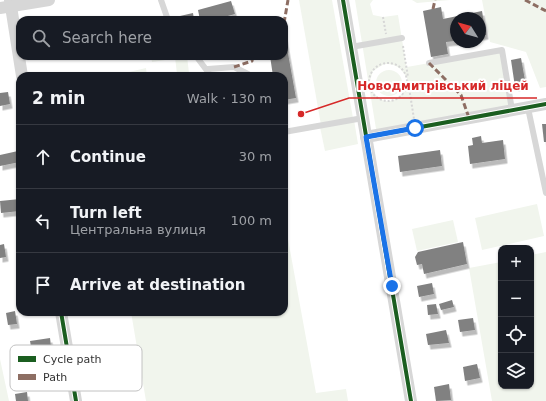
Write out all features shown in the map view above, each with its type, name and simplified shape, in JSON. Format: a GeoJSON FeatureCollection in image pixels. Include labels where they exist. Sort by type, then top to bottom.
{"type":"FeatureCollection","features":[{"type":"Feature","properties":{"kind":"street"},"geometry":{"type":"LineString","coordinates":[[16,48],[7,5],[49,0]]}},
{"type":"Feature","properties":{"kind":"street"},"geometry":{"type":"LineString","coordinates":[[343,0],[412,401]]}},
{"type":"Feature","properties":{"kind":"street"},"geometry":{"type":"LineString","coordinates":[[19,60],[21,72]]}},
{"type":"Feature","properties":{"kind":"street"},"geometry":{"type":"LineString","coordinates":[[366,137],[546,104]]}},
{"type":"Feature","properties":{"kind":"street"},"geometry":{"type":"LineString","coordinates":[[62,316],[67,345]]}},
{"type":"Feature","properties":{"kind":"street"},"geometry":{"type":"LineString","coordinates":[[74,391],[76,401]]}},
{"type":"Feature","properties":{"kind":"lane"},"geometry":{"type":"LineString","coordinates":[[161,0],[167,16]]}},
{"type":"Feature","properties":{"kind":"lane"},"geometry":{"type":"LineString","coordinates":[[351,47],[402,38]]}},
{"type":"Feature","properties":{"kind":"lane"},"geometry":{"type":"LineString","coordinates":[[429,63],[502,50],[512,110]]}},
{"type":"Feature","properties":{"kind":"lane"},"geometry":{"type":"LineString","coordinates":[[200,60],[209,72]]}},
{"type":"Feature","properties":{"kind":"lane"},"geometry":{"type":"LineString","coordinates":[[208,69],[234,67],[244,72]]}},
{"type":"Feature","properties":{"kind":"lane"},"geometry":{"type":"LineString","coordinates":[[528,108],[546,193]]}},
{"type":"Feature","properties":{"kind":"lane"},"geometry":{"type":"LineString","coordinates":[[288,131],[363,118]]}},
{"type":"Feature","properties":{"kind":"path"},"geometry":{"type":"LineString","coordinates":[[383,17],[387,41]]}},
{"type":"Feature","properties":{"kind":"path"},"geometry":{"type":"LineString","coordinates":[[402,38],[415,128]]}},
{"type":"Feature","properties":{"kind":"path"},"geometry":{"type":"LineString","coordinates":[[384,64],[397,66],[402,69],[408,80],[404,92],[400,97],[390,101],[378,98],[368,84],[373,71],[384,64]]}},
{"type":"Feature","properties":{"kind":"shaded area"},"geometry":{"type":"Polygon","coordinates":[[[299,0],[332,0],[353,118],[321,125],[299,0]]]}},
{"type":"Feature","properties":{"kind":"shaded area"},"geometry":{"type":"Polygon","coordinates":[[[355,0],[373,0],[370,4],[373,15],[383,17],[398,15],[407,70],[407,67],[502,50],[512,110],[377,135],[355,0]],[[384,64],[373,71],[369,84],[378,98],[384,101],[396,99],[401,95],[408,80],[399,68],[389,64],[384,64]]]}},
{"type":"Feature","properties":{"kind":"shaded area"},"geometry":{"type":"Polygon","coordinates":[[[412,0],[450,0],[417,3],[412,0]]]}},
{"type":"Feature","properties":{"kind":"shaded area"},"geometry":{"type":"Polygon","coordinates":[[[482,0],[546,0],[546,87],[540,88],[526,52],[490,42],[486,12],[484,12],[482,0]]]}},
{"type":"Feature","properties":{"kind":"shaded area"},"geometry":{"type":"Polygon","coordinates":[[[152,60],[165,60],[152,62],[152,60]]]}},
{"type":"Feature","properties":{"kind":"shaded area"},"geometry":{"type":"Polygon","coordinates":[[[175,60],[187,60],[189,72],[177,72],[175,60]]]}},
{"type":"Feature","properties":{"kind":"shaded area"},"geometry":{"type":"Polygon","coordinates":[[[146,68],[146,72],[129,72],[146,68]]]}},
{"type":"Feature","properties":{"kind":"shaded area"},"geometry":{"type":"Polygon","coordinates":[[[389,70],[399,73],[402,83],[399,93],[389,96],[379,93],[376,83],[379,73],[389,70]]]}},
{"type":"Feature","properties":{"kind":"shaded area"},"geometry":{"type":"Polygon","coordinates":[[[354,120],[358,144],[325,151],[320,127],[354,120]]]}},
{"type":"Feature","properties":{"kind":"shaded area"},"geometry":{"type":"Polygon","coordinates":[[[537,204],[544,236],[498,245],[498,246],[482,250],[475,218],[537,204]]]}},
{"type":"Feature","properties":{"kind":"shaded area"},"geometry":{"type":"Polygon","coordinates":[[[453,220],[458,242],[417,251],[412,229],[453,220]]]}},
{"type":"Feature","properties":{"kind":"shaded area"},"geometry":{"type":"Polygon","coordinates":[[[288,239],[316,393],[346,389],[348,401],[146,401],[142,377],[142,345],[137,345],[132,316],[288,316],[288,239]]]}},
{"type":"Feature","properties":{"kind":"shaded area"},"geometry":{"type":"Polygon","coordinates":[[[546,252],[546,401],[492,401],[469,268],[498,263],[498,389],[534,389],[534,254],[546,252]]]}},
{"type":"Feature","properties":{"kind":"shaded area"},"geometry":{"type":"Polygon","coordinates":[[[0,359],[9,401],[0,401],[0,359]]]}},
{"type":"Feature","properties":{"kind":"building"},"geometry":{"type":"Polygon","coordinates":[[[231,1],[235,14],[228,16],[199,16],[198,10],[231,1]]]}},
{"type":"Feature","properties":{"kind":"building"},"geometry":{"type":"Polygon","coordinates":[[[441,7],[443,19],[450,18],[450,42],[446,42],[448,54],[431,57],[423,11],[441,7]]]}},
{"type":"Feature","properties":{"kind":"building"},"geometry":{"type":"Polygon","coordinates":[[[193,13],[193,16],[180,16],[193,13]]]}},
{"type":"Feature","properties":{"kind":"building"},"geometry":{"type":"Polygon","coordinates":[[[288,53],[296,98],[288,99],[288,72],[272,72],[271,60],[288,60],[288,53]]]}},
{"type":"Feature","properties":{"kind":"building"},"geometry":{"type":"Polygon","coordinates":[[[521,58],[526,86],[515,87],[511,60],[521,58]]]}},
{"type":"Feature","properties":{"kind":"building"},"geometry":{"type":"Polygon","coordinates":[[[8,92],[10,104],[0,106],[0,93],[8,92]]]}},
{"type":"Feature","properties":{"kind":"building"},"geometry":{"type":"Polygon","coordinates":[[[542,124],[546,124],[546,142],[544,142],[542,124]]]}},
{"type":"Feature","properties":{"kind":"building"},"geometry":{"type":"Polygon","coordinates":[[[481,136],[482,143],[503,140],[505,159],[470,164],[468,146],[473,145],[472,138],[481,136]]]}},
{"type":"Feature","properties":{"kind":"building"},"geometry":{"type":"Polygon","coordinates":[[[440,150],[442,166],[400,172],[398,156],[440,150]]]}},
{"type":"Feature","properties":{"kind":"building"},"geometry":{"type":"Polygon","coordinates":[[[16,151],[16,163],[0,166],[0,155],[16,151]]]}},
{"type":"Feature","properties":{"kind":"building"},"geometry":{"type":"Polygon","coordinates":[[[16,199],[16,211],[1,213],[0,201],[16,199]]]}},
{"type":"Feature","properties":{"kind":"building"},"geometry":{"type":"Polygon","coordinates":[[[463,242],[467,264],[424,274],[422,264],[417,265],[415,257],[418,252],[463,242]]]}},
{"type":"Feature","properties":{"kind":"building"},"geometry":{"type":"Polygon","coordinates":[[[4,244],[6,257],[0,258],[0,245],[4,244]]]}},
{"type":"Feature","properties":{"kind":"building"},"geometry":{"type":"Polygon","coordinates":[[[432,283],[434,294],[419,297],[417,286],[432,283]]]}},
{"type":"Feature","properties":{"kind":"building"},"geometry":{"type":"Polygon","coordinates":[[[452,300],[454,307],[441,310],[439,304],[452,300]]]}},
{"type":"Feature","properties":{"kind":"building"},"geometry":{"type":"Polygon","coordinates":[[[436,304],[438,314],[428,315],[427,305],[436,304]]]}},
{"type":"Feature","properties":{"kind":"building"},"geometry":{"type":"Polygon","coordinates":[[[15,311],[17,324],[8,325],[6,313],[15,311]]]}},
{"type":"Feature","properties":{"kind":"building"},"geometry":{"type":"Polygon","coordinates":[[[473,318],[475,330],[460,332],[458,320],[473,318]]]}},
{"type":"Feature","properties":{"kind":"building"},"geometry":{"type":"Polygon","coordinates":[[[446,330],[449,343],[428,345],[426,334],[446,330]]]}},
{"type":"Feature","properties":{"kind":"building"},"geometry":{"type":"Polygon","coordinates":[[[50,338],[51,345],[31,345],[30,341],[50,338]]]}},
{"type":"Feature","properties":{"kind":"building"},"geometry":{"type":"Polygon","coordinates":[[[477,364],[480,378],[465,381],[463,367],[477,364]]]}},
{"type":"Feature","properties":{"kind":"building"},"geometry":{"type":"Polygon","coordinates":[[[449,384],[451,400],[436,401],[434,387],[449,384]]]}},
{"type":"Feature","properties":{"kind":"building"},"geometry":{"type":"Polygon","coordinates":[[[27,392],[28,401],[16,401],[15,394],[27,392]]]}},
{"type":"Feature","properties":{"kind":"marked path"},"geometry":{"type":"LineString","coordinates":[[285,16],[288,0]]}},
{"type":"Feature","properties":{"kind":"marked path"},"geometry":{"type":"LineString","coordinates":[[433,9],[435,0]]}},
{"type":"Feature","properties":{"kind":"marked path"},"geometry":{"type":"LineString","coordinates":[[525,0],[546,11]]}},
{"type":"Feature","properties":{"kind":"marked path"},"geometry":{"type":"LineString","coordinates":[[234,67],[252,60]]}},
{"type":"Feature","properties":{"kind":"marked path"},"geometry":{"type":"LineString","coordinates":[[429,63],[461,95],[469,118]]}},
{"type":"Feature","properties":{"kind":"cycle path"},"geometry":{"type":"LineString","coordinates":[[343,0],[411,401]]}},
{"type":"Feature","properties":{"kind":"cycle path"},"geometry":{"type":"LineString","coordinates":[[366,137],[546,104]]}},
{"type":"Feature","properties":{"kind":"cycle path"},"geometry":{"type":"LineString","coordinates":[[62,316],[67,345]]}},
{"type":"Feature","properties":{"kind":"cycle path"},"geometry":{"type":"LineString","coordinates":[[74,391],[76,401]]}},
{"type":"Feature","properties":{"kind":"place","name":"Новодмитрівський ліцей"},"geometry":{"type":"Point","coordinates":[301,114]}},
{"type":"Feature","properties":{"kind":"route"},"geometry":{"type":"LineString","coordinates":[[392,286],[366,137],[415,128]]}}]}
